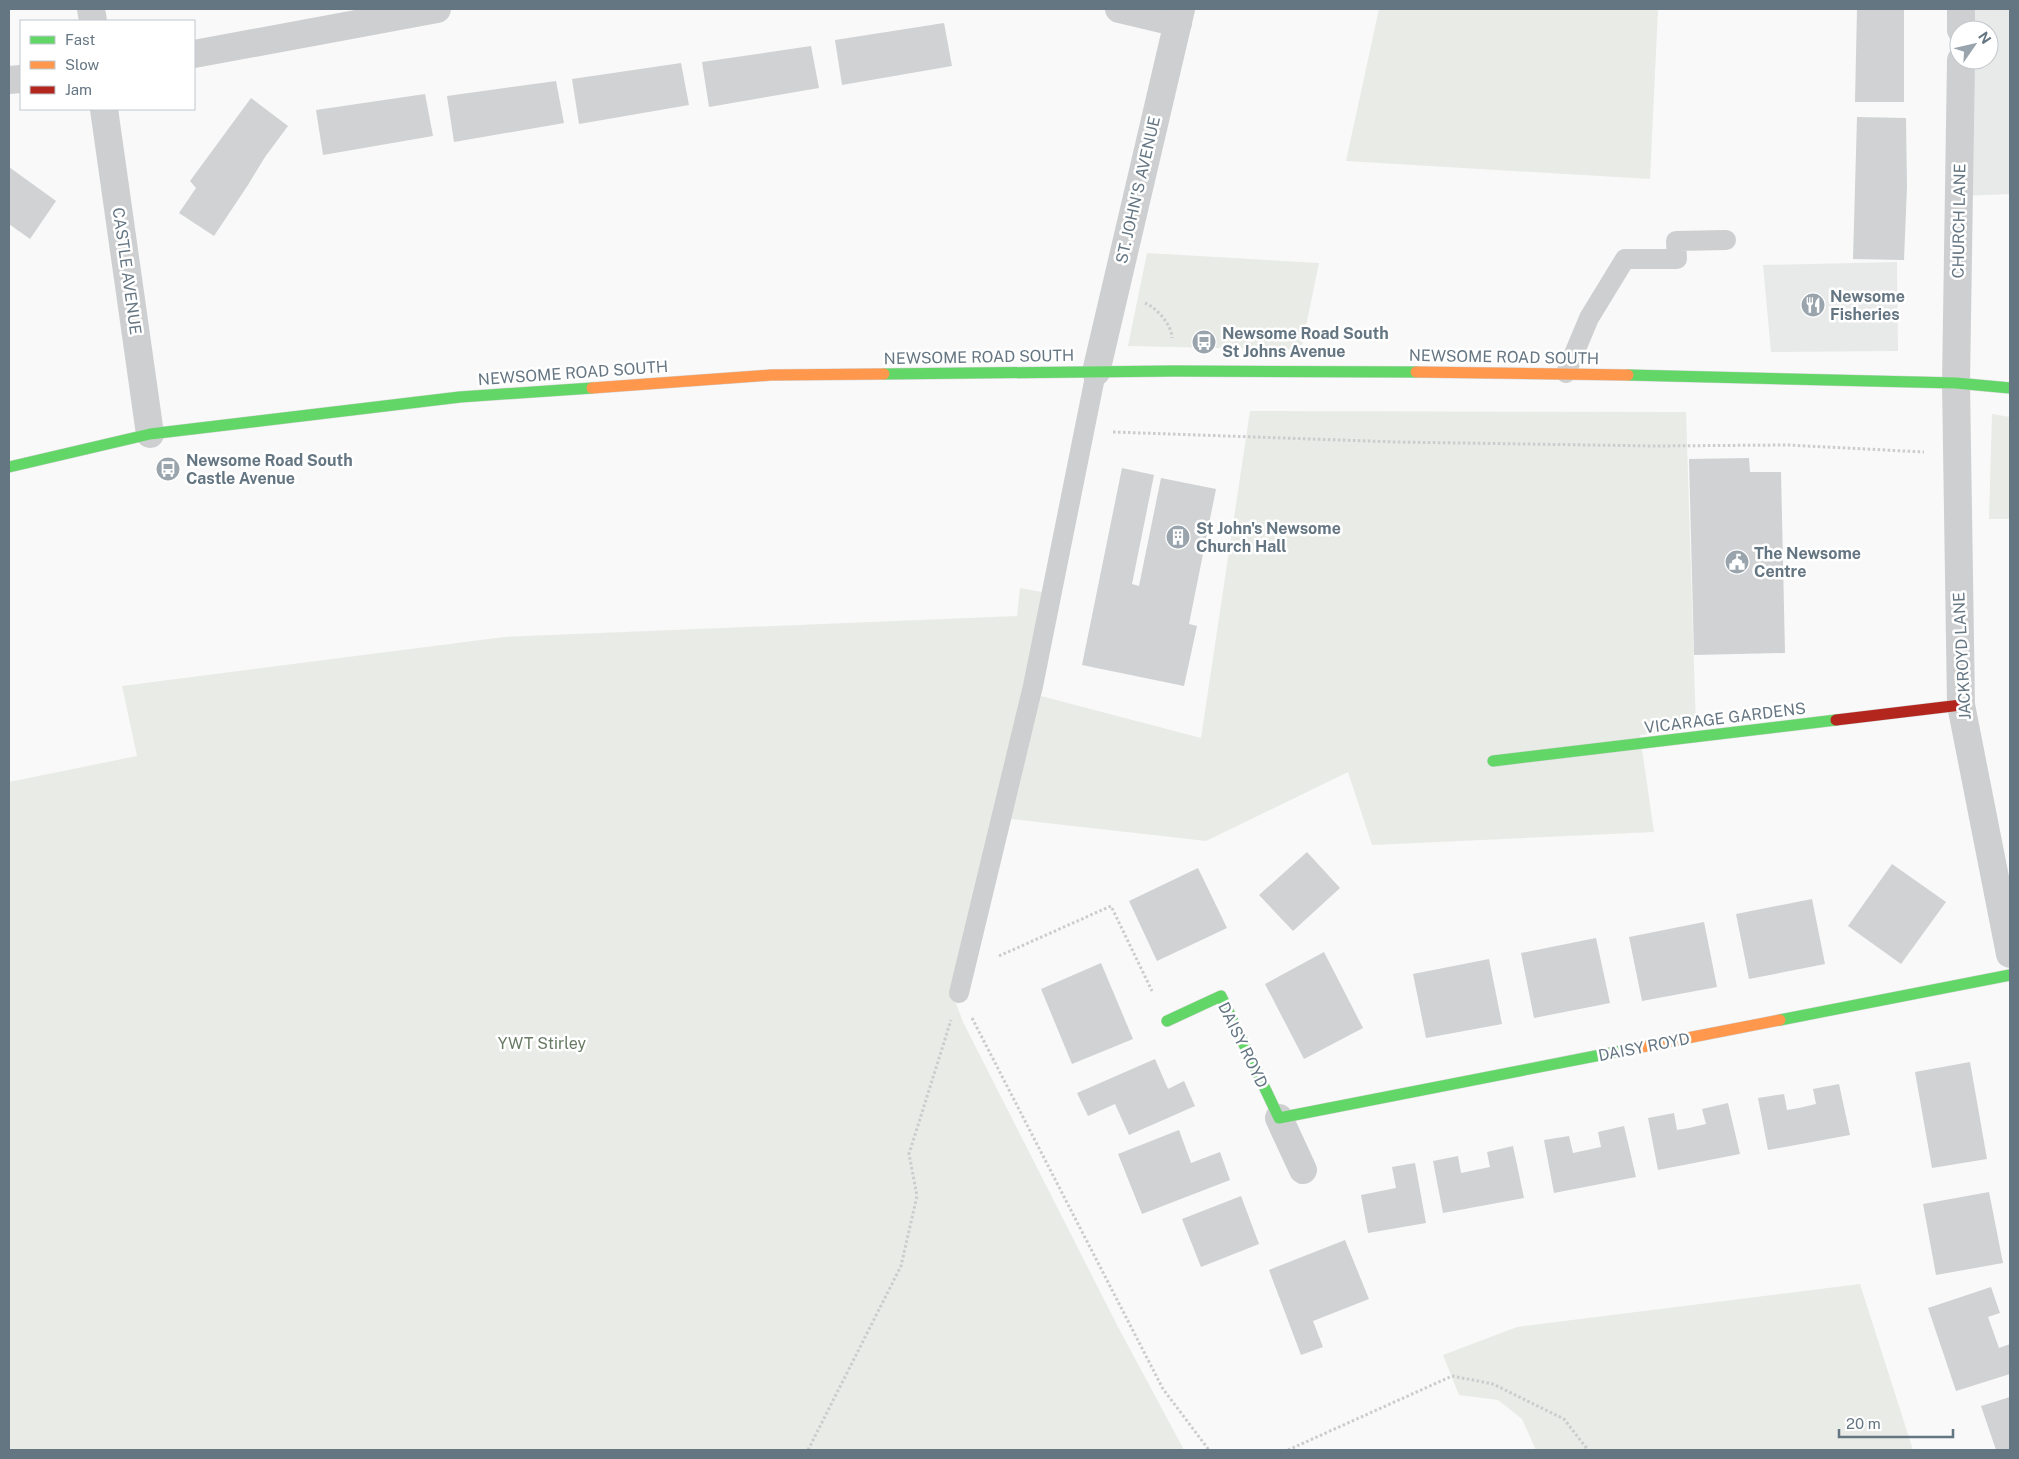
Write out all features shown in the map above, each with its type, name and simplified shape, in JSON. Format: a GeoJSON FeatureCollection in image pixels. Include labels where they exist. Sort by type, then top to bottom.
{"type":"FeatureCollection","features":[{"type":"Feature","properties":{"kind":"street"},"geometry":{"type":"LineString","coordinates":[[195,54],[437,9]]}},
{"type":"Feature","properties":{"kind":"street"},"geometry":{"type":"LineString","coordinates":[[1119,9],[1179,16]]}},
{"type":"Feature","properties":{"kind":"street","name":"ST. JOHN'S AVENUE"},"geometry":{"type":"LineString","coordinates":[[1096,372],[1179,16]]}},
{"type":"Feature","properties":{"kind":"street","name":"CHURCH LANE"},"geometry":{"type":"LineString","coordinates":[[1956,383],[1961,70]]}},
{"type":"Feature","properties":{"kind":"street","name":"CASTLE AVENUE"},"geometry":{"type":"LineString","coordinates":[[104,110],[150,434]]}},
{"type":"Feature","properties":{"kind":"street","name":"NEWSOME ROAD SOUTH"},"geometry":{"type":"LineString","coordinates":[[9,467],[150,434],[460,397],[770,375],[1174,371],[1566,373],[1956,383],[2010,388]]}},
{"type":"Feature","properties":{"kind":"street","name":"JACKROYD LANE"},"geometry":{"type":"LineString","coordinates":[[1956,383],[1962,705],[2005,903],[2010,954]]}},
{"type":"Feature","properties":{"kind":"street","name":"VICARAGE GARDENS"},"geometry":{"type":"LineString","coordinates":[[1493,761],[1962,705]]}},
{"type":"Feature","properties":{"kind":"street","name":"DAISY ROYD"},"geometry":{"type":"LineString","coordinates":[[1279,1118],[2010,975]]}},
{"type":"Feature","properties":{"kind":"street","name":"DAISY ROYD"},"geometry":{"type":"LineString","coordinates":[[1167,1021],[1221,996],[1304,1170]]}},
{"type":"Feature","properties":{"kind":"lane"},"geometry":{"type":"LineString","coordinates":[[1566,373],[1589,318],[1625,259],[1677,258],[1676,241],[1726,240]]}},
{"type":"Feature","properties":{"kind":"lane"},"geometry":{"type":"LineString","coordinates":[[959,993],[1033,686],[1096,372]]}},
{"type":"Feature","properties":{"kind":"path"},"geometry":{"type":"LineString","coordinates":[[1115,291],[1152,306],[1172,331],[1174,371]]}},
{"type":"Feature","properties":{"kind":"path"},"geometry":{"type":"LineString","coordinates":[[1112,432],[1396,442],[1654,446],[1788,445],[1957,455]]}},
{"type":"Feature","properties":{"kind":"path"},"geometry":{"type":"LineString","coordinates":[[964,971],[1111,906],[1167,1021]]}},
{"type":"Feature","properties":{"kind":"path"},"geometry":{"type":"LineString","coordinates":[[808,1450],[901,1266],[917,1196],[909,1154],[959,993]]}},
{"type":"Feature","properties":{"kind":"path"},"geometry":{"type":"LineString","coordinates":[[959,993],[1163,1389],[1209,1450]]}},
{"type":"Feature","properties":{"kind":"path"},"geometry":{"type":"LineString","coordinates":[[1288,1450],[1452,1376],[1493,1384],[1564,1419],[1588,1450]]}},
{"type":"Feature","properties":{"kind":"shaded area"},"geometry":{"type":"Polygon","coordinates":[[[1961,9],[2010,9],[2010,194],[1959,196],[1961,70],[1999,70],[1999,20],[1961,20],[1961,9]]]}},
{"type":"Feature","properties":{"kind":"shaded area"},"geometry":{"type":"Polygon","coordinates":[[[1897,262],[1898,351],[1771,352],[1763,265],[1897,262]]]}},
{"type":"Feature","properties":{"kind":"green space"},"geometry":{"type":"Polygon","coordinates":[[[1379,9],[1658,9],[1650,179],[1346,161],[1379,9]]]}},
{"type":"Feature","properties":{"kind":"green space"},"geometry":{"type":"Polygon","coordinates":[[[1147,253],[1319,263],[1301,350],[1128,346],[1147,253]]]}},
{"type":"Feature","properties":{"kind":"green space"},"geometry":{"type":"Polygon","coordinates":[[[1250,411],[1686,412],[1696,729],[1640,735],[1654,832],[1372,845],[1348,772],[1206,841],[1011,819],[1041,696],[1201,738],[1250,411]]]}},
{"type":"Feature","properties":{"kind":"green space"},"geometry":{"type":"Polygon","coordinates":[[[1992,414],[2010,417],[2010,519],[1989,519],[1992,414]]]}},
{"type":"Feature","properties":{"kind":"green space","name":"YWT Stirley"},"geometry":{"type":"Polygon","coordinates":[[[1020,588],[1047,593],[951,990],[963,1022],[1117,1325],[1184,1450],[9,1450],[9,782],[137,756],[122,686],[504,637],[1017,616],[1020,588]]]}},
{"type":"Feature","properties":{"kind":"green space"},"geometry":{"type":"Polygon","coordinates":[[[1860,1284],[1913,1450],[1536,1450],[1522,1419],[1498,1400],[1459,1395],[1443,1355],[1517,1327],[1860,1284]]]}},
{"type":"Feature","properties":{"kind":"building"},"geometry":{"type":"Polygon","coordinates":[[[1857,9],[1904,9],[1904,102],[1855,102],[1857,9]]]}},
{"type":"Feature","properties":{"kind":"building"},"geometry":{"type":"Polygon","coordinates":[[[944,23],[952,66],[842,85],[835,40],[944,23]]]}},
{"type":"Feature","properties":{"kind":"building"},"geometry":{"type":"Polygon","coordinates":[[[811,46],[819,88],[709,107],[702,62],[811,46]]]}},
{"type":"Feature","properties":{"kind":"building"},"geometry":{"type":"Polygon","coordinates":[[[681,63],[689,105],[579,124],[572,79],[681,63]]]}},
{"type":"Feature","properties":{"kind":"building"},"geometry":{"type":"Polygon","coordinates":[[[556,81],[564,123],[454,142],[447,96],[556,81]]]}},
{"type":"Feature","properties":{"kind":"building"},"geometry":{"type":"Polygon","coordinates":[[[425,94],[433,136],[323,155],[316,110],[425,94]]]}},
{"type":"Feature","properties":{"kind":"building"},"geometry":{"type":"Polygon","coordinates":[[[251,98],[288,126],[265,157],[214,236],[179,213],[196,188],[190,181],[251,98]]]}},
{"type":"Feature","properties":{"kind":"building"},"geometry":{"type":"Polygon","coordinates":[[[1857,117],[1906,118],[1907,187],[1904,260],[1853,259],[1857,117]]]}},
{"type":"Feature","properties":{"kind":"building"},"geometry":{"type":"Polygon","coordinates":[[[9,167],[56,201],[30,239],[9,224],[9,167]]]}},
{"type":"Feature","properties":{"kind":"building","name":"The Newsome Centre"},"geometry":{"type":"Polygon","coordinates":[[[1749,458],[1750,472],[1781,472],[1785,653],[1694,655],[1689,459],[1749,458]]]}},
{"type":"Feature","properties":{"kind":"building","name":"St John's Newsome Church Hall"},"geometry":{"type":"Polygon","coordinates":[[[1122,468],[1154,475],[1132,584],[1139,586],[1161,478],[1216,489],[1189,624],[1197,626],[1184,686],[1082,665],[1122,468]]]}},
{"type":"Feature","properties":{"kind":"building"},"geometry":{"type":"Polygon","coordinates":[[[1307,852],[1340,888],[1293,931],[1259,895],[1307,852]]]}},
{"type":"Feature","properties":{"kind":"building"},"geometry":{"type":"Polygon","coordinates":[[[1892,864],[1946,902],[1901,964],[1848,926],[1892,864]]]}},
{"type":"Feature","properties":{"kind":"building"},"geometry":{"type":"Polygon","coordinates":[[[1198,868],[1227,928],[1157,961],[1129,901],[1198,868]]]}},
{"type":"Feature","properties":{"kind":"building"},"geometry":{"type":"Polygon","coordinates":[[[1812,899],[1825,964],[1749,979],[1736,914],[1812,899]]]}},
{"type":"Feature","properties":{"kind":"building"},"geometry":{"type":"Polygon","coordinates":[[[1704,922],[1717,987],[1642,1001],[1629,937],[1704,922]]]}},
{"type":"Feature","properties":{"kind":"building"},"geometry":{"type":"Polygon","coordinates":[[[1596,938],[1610,1003],[1534,1018],[1521,953],[1596,938]]]}},
{"type":"Feature","properties":{"kind":"building"},"geometry":{"type":"Polygon","coordinates":[[[1324,952],[1363,1028],[1304,1059],[1265,984],[1324,952]]]}},
{"type":"Feature","properties":{"kind":"building"},"geometry":{"type":"Polygon","coordinates":[[[1489,959],[1502,1024],[1426,1038],[1413,974],[1489,959]]]}},
{"type":"Feature","properties":{"kind":"building"},"geometry":{"type":"Polygon","coordinates":[[[1101,963],[1133,1039],[1072,1064],[1041,989],[1101,963]]]}},
{"type":"Feature","properties":{"kind":"building"},"geometry":{"type":"Polygon","coordinates":[[[1155,1059],[1168,1089],[1184,1081],[1195,1106],[1129,1135],[1115,1104],[1088,1116],[1077,1093],[1155,1059]]]}},
{"type":"Feature","properties":{"kind":"building"},"geometry":{"type":"Polygon","coordinates":[[[1970,1062],[1987,1159],[1932,1168],[1915,1072],[1970,1062]]]}},
{"type":"Feature","properties":{"kind":"building"},"geometry":{"type":"Polygon","coordinates":[[[1839,1084],[1850,1135],[1768,1150],[1758,1098],[1784,1094],[1787,1110],[1799,1108],[1816,1104],[1813,1089],[1839,1084]]]}},
{"type":"Feature","properties":{"kind":"building"},"geometry":{"type":"Polygon","coordinates":[[[1728,1103],[1740,1154],[1658,1170],[1648,1118],[1674,1113],[1677,1130],[1689,1128],[1706,1124],[1702,1109],[1728,1103]]]}},
{"type":"Feature","properties":{"kind":"building"},"geometry":{"type":"Polygon","coordinates":[[[1624,1126],[1636,1177],[1554,1193],[1544,1140],[1569,1136],[1573,1153],[1601,1147],[1598,1132],[1624,1126]]]}},
{"type":"Feature","properties":{"kind":"building"},"geometry":{"type":"Polygon","coordinates":[[[1179,1130],[1191,1163],[1220,1152],[1230,1180],[1142,1214],[1118,1154],[1179,1130]]]}},
{"type":"Feature","properties":{"kind":"building"},"geometry":{"type":"Polygon","coordinates":[[[1513,1146],[1524,1198],[1443,1213],[1433,1161],[1458,1156],[1461,1173],[1490,1167],[1487,1152],[1513,1146]]]}},
{"type":"Feature","properties":{"kind":"building"},"geometry":{"type":"Polygon","coordinates":[[[1415,1163],[1426,1223],[1368,1233],[1361,1195],[1396,1188],[1392,1167],[1415,1163]]]}},
{"type":"Feature","properties":{"kind":"building"},"geometry":{"type":"Polygon","coordinates":[[[1989,1192],[2003,1263],[1936,1275],[1923,1204],[1989,1192]]]}},
{"type":"Feature","properties":{"kind":"building"},"geometry":{"type":"Polygon","coordinates":[[[1241,1196],[1259,1244],[1201,1267],[1182,1219],[1241,1196]]]}},
{"type":"Feature","properties":{"kind":"building"},"geometry":{"type":"Polygon","coordinates":[[[1345,1240],[1369,1299],[1313,1321],[1323,1347],[1301,1355],[1269,1270],[1345,1240]]]}},
{"type":"Feature","properties":{"kind":"building"},"geometry":{"type":"Polygon","coordinates":[[[1991,1287],[2000,1313],[1988,1317],[1999,1348],[2010,1344],[2010,1374],[1956,1391],[1928,1308],[1991,1287]]]}},
{"type":"Feature","properties":{"kind":"building"},"geometry":{"type":"Polygon","coordinates":[[[2010,1397],[2010,1450],[1996,1450],[1981,1406],[2010,1397]]]}},
{"type":"Feature","properties":{"kind":"traffic: fast"},"geometry":{"type":"LineString","coordinates":[[884,374],[1174,371],[1416,372]]}},
{"type":"Feature","properties":{"kind":"traffic: fast"},"geometry":{"type":"LineString","coordinates":[[1628,375],[1956,383],[2010,388]]}},
{"type":"Feature","properties":{"kind":"traffic: fast"},"geometry":{"type":"LineString","coordinates":[[9,467],[150,434],[460,397],[592,388]]}},
{"type":"Feature","properties":{"kind":"traffic: fast"},"geometry":{"type":"LineString","coordinates":[[1493,761],[1836,720]]}},
{"type":"Feature","properties":{"kind":"traffic: fast"},"geometry":{"type":"LineString","coordinates":[[1780,1020],[2010,975]]}},
{"type":"Feature","properties":{"kind":"traffic: fast"},"geometry":{"type":"LineString","coordinates":[[1167,1021],[1221,996],[1279,1118],[1626,1050]]}},
{"type":"Feature","properties":{"kind":"traffic: slow"},"geometry":{"type":"LineString","coordinates":[[1416,372],[1628,375]]}},
{"type":"Feature","properties":{"kind":"traffic: slow"},"geometry":{"type":"LineString","coordinates":[[592,388],[771,375],[884,374]]}},
{"type":"Feature","properties":{"kind":"traffic: slow"},"geometry":{"type":"LineString","coordinates":[[1626,1050],[1780,1020]]}},
{"type":"Feature","properties":{"kind":"traffic: jam"},"geometry":{"type":"LineString","coordinates":[[1836,720],[1961,705]]}},
{"type":"Feature","properties":{"kind":"place","name":"Newsome Fisheries"},"geometry":{"type":"Point","coordinates":[1813,305]}},
{"type":"Feature","properties":{"kind":"place","name":"Newsome Road South St Johns Avenue"},"geometry":{"type":"Point","coordinates":[1204,342]}},
{"type":"Feature","properties":{"kind":"place","name":"Newsome Road South Castle Avenue"},"geometry":{"type":"Point","coordinates":[168,469]}},
{"type":"Feature","properties":{"kind":"place","name":"St John's Newsome Church Hall"},"geometry":{"type":"Point","coordinates":[1178,537]}},
{"type":"Feature","properties":{"kind":"place","name":"The Newsome Centre"},"geometry":{"type":"Point","coordinates":[1737,562]}}]}
